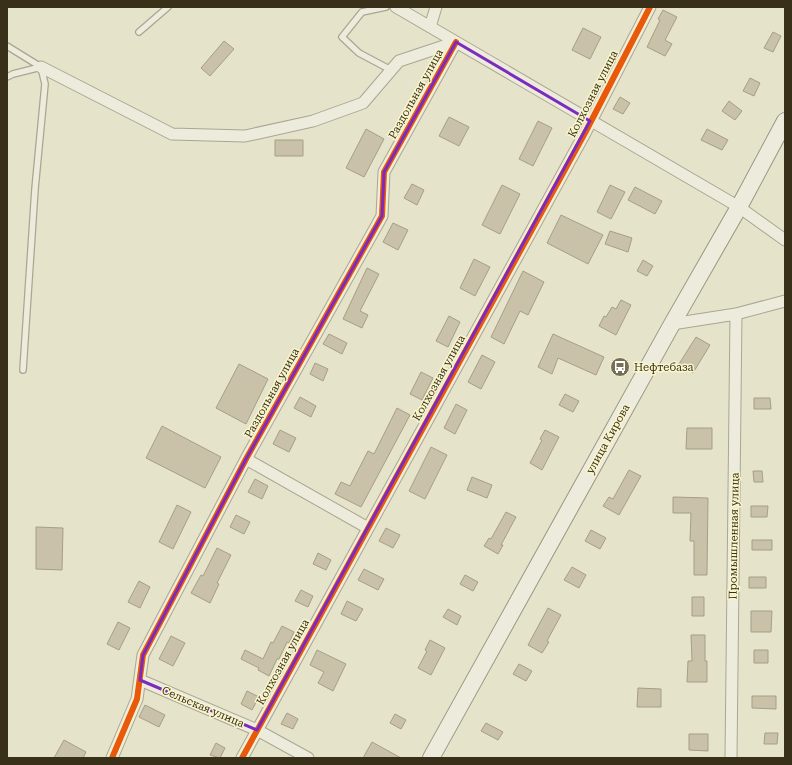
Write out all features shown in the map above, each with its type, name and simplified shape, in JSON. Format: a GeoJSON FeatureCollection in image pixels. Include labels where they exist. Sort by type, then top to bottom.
{"type":"FeatureCollection","features":[{"type":"Feature","properties":{"kind":"main road","name":"улица Кирова"},"geometry":{"type":"LineString","coordinates":[[431,758],[672,324],[739,207],[785,121]]}},
{"type":"Feature","properties":{"kind":"street"},"geometry":{"type":"LineString","coordinates":[[396,7],[739,207],[783,237]]}},
{"type":"Feature","properties":{"kind":"street"},"geometry":{"type":"LineString","coordinates":[[430,27],[436,7]]}},
{"type":"Feature","properties":{"kind":"street","name":"Колхозная улица"},"geometry":{"type":"LineString","coordinates":[[242,758],[585,133],[650,7]]}},
{"type":"Feature","properties":{"kind":"street"},"geometry":{"type":"LineString","coordinates":[[41,67],[172,134],[245,136],[313,121],[363,103],[399,61],[456,42]]}},
{"type":"Feature","properties":{"kind":"street","name":"Раздольная улица"},"geometry":{"type":"LineString","coordinates":[[112,758],[137,699],[144,655],[246,459],[382,216],[384,172],[456,42]]}},
{"type":"Feature","properties":{"kind":"street"},"geometry":{"type":"LineString","coordinates":[[672,324],[736,314],[785,301]]}},
{"type":"Feature","properties":{"kind":"street","name":"Промышленная улица"},"geometry":{"type":"LineString","coordinates":[[731,758],[736,314]]}},
{"type":"Feature","properties":{"kind":"street"},"geometry":{"type":"LineString","coordinates":[[246,459],[368,528]]}},
{"type":"Feature","properties":{"kind":"street","name":"Сельская улица"},"geometry":{"type":"LineString","coordinates":[[140,680],[257,730],[308,758]]}},
{"type":"Feature","properties":{"kind":"lane"},"geometry":{"type":"LineString","coordinates":[[139,32],[168,7]]}},
{"type":"Feature","properties":{"kind":"lane"},"geometry":{"type":"LineString","coordinates":[[386,7],[362,12],[342,37],[359,53],[391,70]]}},
{"type":"Feature","properties":{"kind":"lane"},"geometry":{"type":"LineString","coordinates":[[7,46],[41,67],[45,84],[35,188],[22,370]]}},
{"type":"Feature","properties":{"kind":"lane"},"geometry":{"type":"LineString","coordinates":[[7,77],[41,67]]}},
{"type":"Feature","properties":{"kind":"highlighted area"},"geometry":{"type":"Polygon","coordinates":[[[456,42],[590,121],[257,730],[140,680],[143,655],[246,459],[382,216],[384,172],[456,42]]]}},
{"type":"Feature","properties":{"kind":"building"},"geometry":{"type":"Polygon","coordinates":[[[663,10],[677,17],[665,40],[672,44],[665,56],[647,47],[660,20],[658,19],[663,10]]]}},
{"type":"Feature","properties":{"kind":"building"},"geometry":{"type":"Polygon","coordinates":[[[583,28],[601,37],[590,59],[572,50],[583,28]]]}},
{"type":"Feature","properties":{"kind":"building"},"geometry":{"type":"Polygon","coordinates":[[[773,32],[781,36],[773,52],[764,48],[773,32]]]}},
{"type":"Feature","properties":{"kind":"building"},"geometry":{"type":"Polygon","coordinates":[[[224,41],[234,49],[210,76],[201,68],[224,41]]]}},
{"type":"Feature","properties":{"kind":"building"},"geometry":{"type":"Polygon","coordinates":[[[750,78],[760,83],[754,96],[743,91],[750,78]]]}},
{"type":"Feature","properties":{"kind":"building"},"geometry":{"type":"Polygon","coordinates":[[[620,97],[630,103],[623,114],[613,109],[620,97]]]}},
{"type":"Feature","properties":{"kind":"building"},"geometry":{"type":"Polygon","coordinates":[[[729,101],[742,111],[735,120],[722,111],[729,101]]]}},
{"type":"Feature","properties":{"kind":"building"},"geometry":{"type":"Polygon","coordinates":[[[449,117],[469,127],[459,146],[439,136],[449,117]]]}},
{"type":"Feature","properties":{"kind":"building"},"geometry":{"type":"Polygon","coordinates":[[[538,121],[552,128],[533,166],[519,159],[538,121]]]}},
{"type":"Feature","properties":{"kind":"building"},"geometry":{"type":"Polygon","coordinates":[[[366,129],[384,139],[364,177],[346,168],[366,129]]]}},
{"type":"Feature","properties":{"kind":"building"},"geometry":{"type":"Polygon","coordinates":[[[707,129],[728,140],[722,150],[701,140],[707,129]]]}},
{"type":"Feature","properties":{"kind":"building"},"geometry":{"type":"Polygon","coordinates":[[[275,140],[303,140],[303,156],[275,156],[275,140]]]}},
{"type":"Feature","properties":{"kind":"building"},"geometry":{"type":"Polygon","coordinates":[[[412,184],[424,190],[417,205],[404,198],[412,184]]]}},
{"type":"Feature","properties":{"kind":"building"},"geometry":{"type":"Polygon","coordinates":[[[502,185],[520,194],[500,234],[482,225],[502,185]]]}},
{"type":"Feature","properties":{"kind":"building"},"geometry":{"type":"Polygon","coordinates":[[[610,185],[625,192],[611,219],[597,212],[610,185]]]}},
{"type":"Feature","properties":{"kind":"building"},"geometry":{"type":"Polygon","coordinates":[[[635,187],[662,201],[655,214],[628,200],[635,187]]]}},
{"type":"Feature","properties":{"kind":"building"},"geometry":{"type":"Polygon","coordinates":[[[561,215],[603,235],[588,264],[547,243],[561,215]]]}},
{"type":"Feature","properties":{"kind":"building"},"geometry":{"type":"Polygon","coordinates":[[[393,223],[408,230],[398,250],[383,242],[393,223]]]}},
{"type":"Feature","properties":{"kind":"building"},"geometry":{"type":"Polygon","coordinates":[[[610,231],[632,238],[628,252],[605,244],[610,231]]]}},
{"type":"Feature","properties":{"kind":"building"},"geometry":{"type":"Polygon","coordinates":[[[474,259],[490,267],[475,296],[460,288],[474,259]]]}},
{"type":"Feature","properties":{"kind":"building"},"geometry":{"type":"Polygon","coordinates":[[[643,260],[653,266],[647,276],[637,271],[643,260]]]}},
{"type":"Feature","properties":{"kind":"building"},"geometry":{"type":"Polygon","coordinates":[[[367,268],[379,274],[360,311],[368,315],[362,328],[343,319],[367,268]]]}},
{"type":"Feature","properties":{"kind":"building"},"geometry":{"type":"Polygon","coordinates":[[[523,271],[544,282],[528,315],[520,311],[504,344],[491,337],[523,271]]]}},
{"type":"Feature","properties":{"kind":"building"},"geometry":{"type":"Polygon","coordinates":[[[621,300],[631,305],[616,335],[599,326],[604,316],[606,317],[612,307],[616,309],[621,300]]]}},
{"type":"Feature","properties":{"kind":"building"},"geometry":{"type":"Polygon","coordinates":[[[449,316],[460,322],[448,347],[436,341],[449,316]]]}},
{"type":"Feature","properties":{"kind":"building"},"geometry":{"type":"Polygon","coordinates":[[[329,334],[347,343],[342,354],[323,344],[329,334]]]}},
{"type":"Feature","properties":{"kind":"building"},"geometry":{"type":"Polygon","coordinates":[[[553,334],[604,357],[596,375],[558,358],[552,374],[538,367],[553,334]]]}},
{"type":"Feature","properties":{"kind":"building"},"geometry":{"type":"Polygon","coordinates":[[[696,337],[710,345],[693,373],[679,364],[696,337]]]}},
{"type":"Feature","properties":{"kind":"building"},"geometry":{"type":"Polygon","coordinates":[[[482,355],[495,362],[481,389],[468,382],[482,355]]]}},
{"type":"Feature","properties":{"kind":"building"},"geometry":{"type":"Polygon","coordinates":[[[315,363],[328,369],[323,381],[310,374],[315,363]]]}},
{"type":"Feature","properties":{"kind":"building"},"geometry":{"type":"Polygon","coordinates":[[[239,364],[268,379],[246,424],[216,408],[239,364]]]}},
{"type":"Feature","properties":{"kind":"building"},"geometry":{"type":"Polygon","coordinates":[[[421,372],[433,378],[422,400],[410,394],[421,372]]]}},
{"type":"Feature","properties":{"kind":"building"},"geometry":{"type":"Polygon","coordinates":[[[565,394],[579,401],[573,412],[559,405],[565,394]]]}},
{"type":"Feature","properties":{"kind":"building"},"geometry":{"type":"Polygon","coordinates":[[[300,397],[316,406],[311,417],[294,408],[300,397]]]}},
{"type":"Feature","properties":{"kind":"building"},"geometry":{"type":"Polygon","coordinates":[[[754,398],[770,398],[771,409],[754,409],[754,398]]]}},
{"type":"Feature","properties":{"kind":"building"},"geometry":{"type":"Polygon","coordinates":[[[456,404],[467,410],[455,434],[444,428],[456,404]]]}},
{"type":"Feature","properties":{"kind":"building"},"geometry":{"type":"Polygon","coordinates":[[[397,408],[410,415],[361,507],[335,494],[341,482],[350,486],[368,451],[374,454],[397,408]]]}},
{"type":"Feature","properties":{"kind":"building"},"geometry":{"type":"Polygon","coordinates":[[[162,426],[221,457],[205,488],[146,458],[162,426]]]}},
{"type":"Feature","properties":{"kind":"building"},"geometry":{"type":"Polygon","coordinates":[[[687,428],[712,428],[712,449],[686,449],[687,428]]]}},
{"type":"Feature","properties":{"kind":"building"},"geometry":{"type":"Polygon","coordinates":[[[280,430],[296,438],[289,452],[273,444],[280,430]]]}},
{"type":"Feature","properties":{"kind":"building"},"geometry":{"type":"Polygon","coordinates":[[[545,430],[559,437],[542,470],[530,463],[542,440],[540,439],[545,430]]]}},
{"type":"Feature","properties":{"kind":"building"},"geometry":{"type":"Polygon","coordinates":[[[431,447],[447,455],[425,499],[409,491],[431,447]]]}},
{"type":"Feature","properties":{"kind":"building"},"geometry":{"type":"Polygon","coordinates":[[[629,470],[641,476],[619,515],[603,506],[609,497],[613,499],[629,470]]]}},
{"type":"Feature","properties":{"kind":"building"},"geometry":{"type":"Polygon","coordinates":[[[753,471],[762,471],[763,482],[754,482],[753,471]]]}},
{"type":"Feature","properties":{"kind":"building"},"geometry":{"type":"Polygon","coordinates":[[[472,477],[492,485],[487,498],[467,490],[472,477]]]}},
{"type":"Feature","properties":{"kind":"building"},"geometry":{"type":"Polygon","coordinates":[[[255,479],[268,486],[262,499],[248,492],[255,479]]]}},
{"type":"Feature","properties":{"kind":"building"},"geometry":{"type":"Polygon","coordinates":[[[673,497],[708,498],[707,575],[694,575],[694,541],[690,541],[691,513],[673,513],[673,497]]]}},
{"type":"Feature","properties":{"kind":"building"},"geometry":{"type":"Polygon","coordinates":[[[177,505],[191,512],[173,549],[159,542],[177,505]]]}},
{"type":"Feature","properties":{"kind":"building"},"geometry":{"type":"Polygon","coordinates":[[[751,506],[768,506],[767,517],[751,517],[751,506]]]}},
{"type":"Feature","properties":{"kind":"building"},"geometry":{"type":"Polygon","coordinates":[[[506,512],[516,517],[501,545],[503,545],[498,554],[484,546],[489,538],[491,539],[506,512]]]}},
{"type":"Feature","properties":{"kind":"building"},"geometry":{"type":"Polygon","coordinates":[[[236,515],[250,522],[244,534],[230,527],[236,515]]]}},
{"type":"Feature","properties":{"kind":"building"},"geometry":{"type":"Polygon","coordinates":[[[36,527],[63,528],[62,570],[36,569],[36,527]]]}},
{"type":"Feature","properties":{"kind":"building"},"geometry":{"type":"Polygon","coordinates":[[[386,528],[400,535],[393,548],[379,541],[386,528]]]}},
{"type":"Feature","properties":{"kind":"building"},"geometry":{"type":"Polygon","coordinates":[[[591,530],[606,538],[600,549],[585,541],[591,530]]]}},
{"type":"Feature","properties":{"kind":"building"},"geometry":{"type":"Polygon","coordinates":[[[752,540],[772,540],[772,550],[752,550],[752,540]]]}},
{"type":"Feature","properties":{"kind":"building"},"geometry":{"type":"Polygon","coordinates":[[[217,548],[231,555],[217,583],[219,584],[210,603],[191,593],[201,575],[203,576],[217,548]]]}},
{"type":"Feature","properties":{"kind":"building"},"geometry":{"type":"Polygon","coordinates":[[[318,553],[331,560],[326,570],[313,564],[318,553]]]}},
{"type":"Feature","properties":{"kind":"building"},"geometry":{"type":"Polygon","coordinates":[[[572,567],[586,575],[579,588],[564,580],[572,567]]]}},
{"type":"Feature","properties":{"kind":"building"},"geometry":{"type":"Polygon","coordinates":[[[364,569],[384,579],[378,590],[358,580],[364,569]]]}},
{"type":"Feature","properties":{"kind":"building"},"geometry":{"type":"Polygon","coordinates":[[[465,575],[478,582],[473,591],[460,584],[465,575]]]}},
{"type":"Feature","properties":{"kind":"building"},"geometry":{"type":"Polygon","coordinates":[[[749,577],[766,577],[766,588],[749,588],[749,577]]]}},
{"type":"Feature","properties":{"kind":"building"},"geometry":{"type":"Polygon","coordinates":[[[139,581],[150,587],[140,608],[128,602],[139,581]]]}},
{"type":"Feature","properties":{"kind":"building"},"geometry":{"type":"Polygon","coordinates":[[[301,590],[313,596],[308,607],[295,601],[301,590]]]}},
{"type":"Feature","properties":{"kind":"building"},"geometry":{"type":"Polygon","coordinates":[[[692,597],[704,597],[704,616],[692,616],[692,597]]]}},
{"type":"Feature","properties":{"kind":"building"},"geometry":{"type":"Polygon","coordinates":[[[347,601],[363,609],[356,621],[341,614],[347,601]]]}},
{"type":"Feature","properties":{"kind":"building"},"geometry":{"type":"Polygon","coordinates":[[[548,608],[561,615],[547,641],[549,642],[542,653],[528,645],[548,608]]]}},
{"type":"Feature","properties":{"kind":"building"},"geometry":{"type":"Polygon","coordinates":[[[448,609],[461,616],[457,625],[443,617],[448,609]]]}},
{"type":"Feature","properties":{"kind":"building"},"geometry":{"type":"Polygon","coordinates":[[[751,611],[772,611],[771,632],[751,632],[751,611]]]}},
{"type":"Feature","properties":{"kind":"building"},"geometry":{"type":"Polygon","coordinates":[[[118,622],[130,628],[119,650],[107,644],[118,622]]]}},
{"type":"Feature","properties":{"kind":"building"},"geometry":{"type":"Polygon","coordinates":[[[282,626],[294,632],[289,643],[287,642],[279,659],[277,659],[269,676],[258,670],[259,668],[241,659],[245,650],[263,659],[271,642],[273,643],[282,626]]]}},
{"type":"Feature","properties":{"kind":"building"},"geometry":{"type":"Polygon","coordinates":[[[691,635],[705,635],[707,682],[687,682],[688,661],[692,661],[691,635]]]}},
{"type":"Feature","properties":{"kind":"building"},"geometry":{"type":"Polygon","coordinates":[[[171,636],[185,643],[173,666],[159,659],[171,636]]]}},
{"type":"Feature","properties":{"kind":"building"},"geometry":{"type":"Polygon","coordinates":[[[430,640],[445,648],[431,675],[418,668],[427,651],[425,650],[430,640]]]}},
{"type":"Feature","properties":{"kind":"building"},"geometry":{"type":"Polygon","coordinates":[[[317,650],[346,664],[333,691],[318,683],[324,672],[310,665],[317,650]]]}},
{"type":"Feature","properties":{"kind":"building"},"geometry":{"type":"Polygon","coordinates":[[[754,650],[768,650],[768,663],[754,663],[754,650]]]}},
{"type":"Feature","properties":{"kind":"building"},"geometry":{"type":"Polygon","coordinates":[[[519,664],[532,671],[526,681],[513,674],[519,664]]]}},
{"type":"Feature","properties":{"kind":"building"},"geometry":{"type":"Polygon","coordinates":[[[638,688],[661,689],[661,707],[637,707],[638,688]]]}},
{"type":"Feature","properties":{"kind":"building"},"geometry":{"type":"Polygon","coordinates":[[[247,691],[259,697],[252,710],[241,704],[247,691]]]}},
{"type":"Feature","properties":{"kind":"building"},"geometry":{"type":"Polygon","coordinates":[[[752,696],[776,696],[776,709],[752,708],[752,696]]]}},
{"type":"Feature","properties":{"kind":"building"},"geometry":{"type":"Polygon","coordinates":[[[145,705],[165,715],[159,727],[139,717],[145,705]]]}},
{"type":"Feature","properties":{"kind":"building"},"geometry":{"type":"Polygon","coordinates":[[[287,713],[298,719],[293,729],[281,724],[287,713]]]}},
{"type":"Feature","properties":{"kind":"building"},"geometry":{"type":"Polygon","coordinates":[[[395,714],[406,720],[401,729],[390,723],[395,714]]]}},
{"type":"Feature","properties":{"kind":"building"},"geometry":{"type":"Polygon","coordinates":[[[486,723],[503,732],[498,740],[481,731],[486,723]]]}},
{"type":"Feature","properties":{"kind":"building"},"geometry":{"type":"Polygon","coordinates":[[[765,733],[778,733],[777,744],[764,744],[765,733]]]}},
{"type":"Feature","properties":{"kind":"building"},"geometry":{"type":"Polygon","coordinates":[[[689,734],[708,734],[708,751],[689,750],[689,734]]]}},
{"type":"Feature","properties":{"kind":"building"},"geometry":{"type":"Polygon","coordinates":[[[64,740],[86,752],[83,758],[54,758],[64,740]]]}},
{"type":"Feature","properties":{"kind":"building"},"geometry":{"type":"Polygon","coordinates":[[[372,742],[401,758],[363,758],[372,742]]]}},
{"type":"Feature","properties":{"kind":"building"},"geometry":{"type":"Polygon","coordinates":[[[216,743],[225,748],[220,758],[210,755],[216,743]]]}},
{"type":"Feature","properties":{"kind":"cycle path"},"geometry":{"type":"LineString","coordinates":[[242,758],[585,133],[650,7]]}},
{"type":"Feature","properties":{"kind":"cycle path"},"geometry":{"type":"LineString","coordinates":[[112,758],[137,699],[143,655],[246,459],[382,216],[384,172],[456,42]]}},
{"type":"Feature","properties":{"kind":"place","name":"Нефтебаза"},"geometry":{"type":"Point","coordinates":[620,367]}}]}
